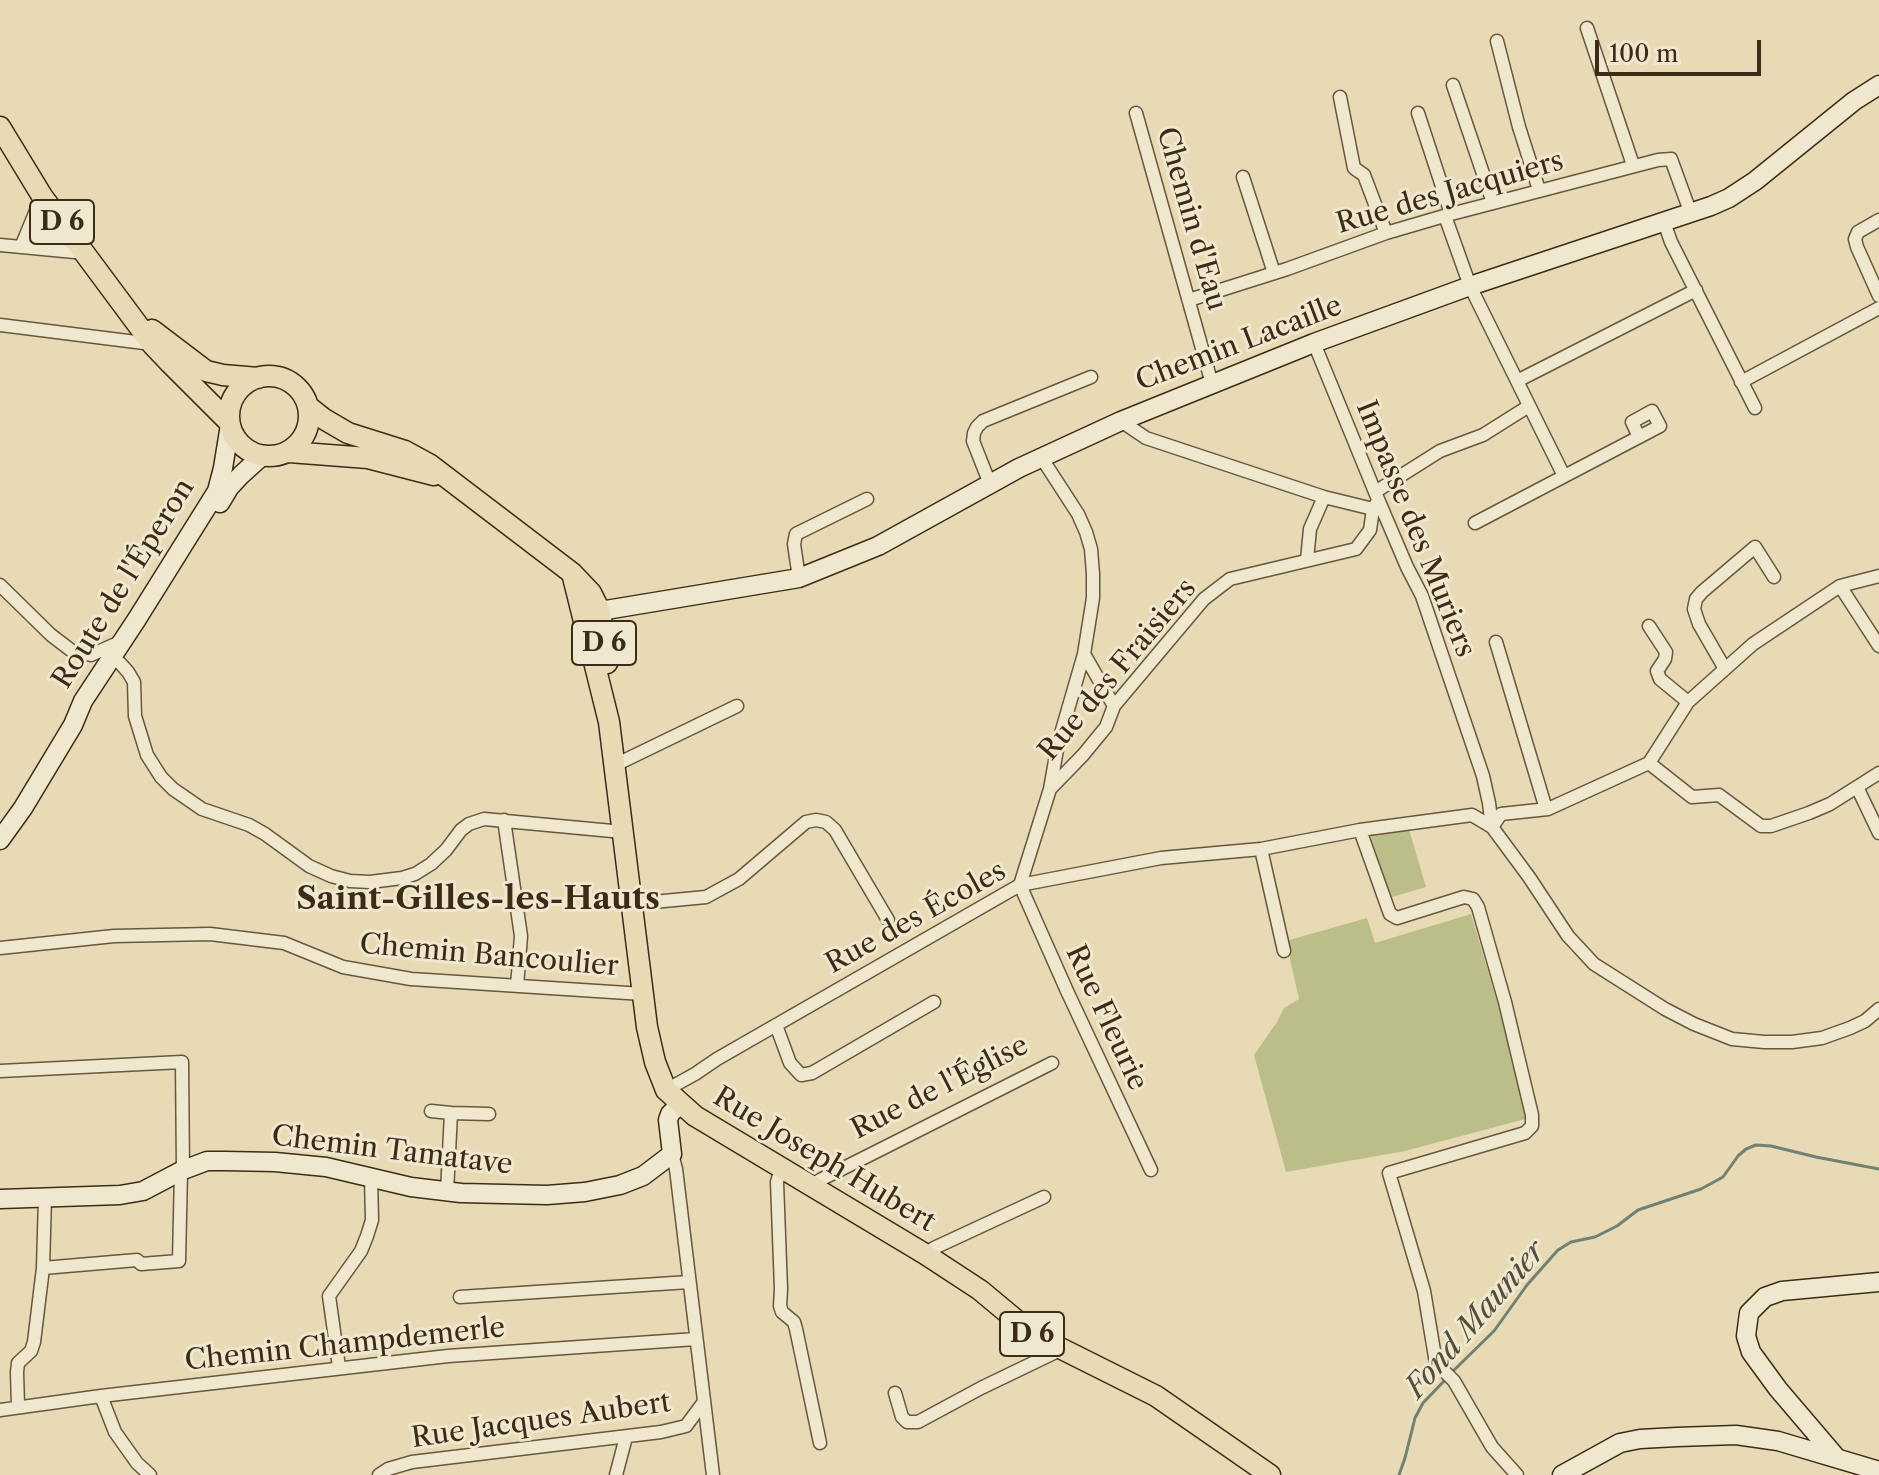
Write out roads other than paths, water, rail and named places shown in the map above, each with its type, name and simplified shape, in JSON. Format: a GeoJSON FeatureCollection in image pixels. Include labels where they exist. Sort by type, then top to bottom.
{"type":"FeatureCollection","features":[{"type":"Feature","properties":{"kind":"main road","name":"D 6"},"geometry":{"type":"LineString","coordinates":[[0,127],[42,196],[152,344],[230,424]]}},
{"type":"Feature","properties":{"kind":"main road","name":"D 6"},"geometry":{"type":"LineString","coordinates":[[131,313],[206,371],[258,378]]}},
{"type":"Feature","properties":{"kind":"main road"},"geometry":{"type":"LineString","coordinates":[[274,376],[290,381],[302,392],[309,407],[310,420],[299,443],[289,452],[276,456],[251,452],[234,436],[230,424],[230,407],[235,395],[245,384],[258,378],[274,376]]}},
{"type":"Feature","properties":{"kind":"main road","name":"D 6"},"geometry":{"type":"LineString","coordinates":[[309,407],[348,433],[405,451],[429,464],[591,593],[600,611],[610,682],[609,722]]}},
{"type":"Feature","properties":{"kind":"main road","name":"D 6"},"geometry":{"type":"LineString","coordinates":[[289,452],[368,458],[449,479]]}},
{"type":"Feature","properties":{"kind":"main road","name":"D 6"},"geometry":{"type":"LineString","coordinates":[[574,582],[609,722],[652,1051],[660,1078],[672,1098]]}},
{"type":"Feature","properties":{"kind":"main road","name":"Rue Joseph Hubert"},"geometry":{"type":"LineString","coordinates":[[672,1098],[695,1116],[980,1290],[1034,1335],[1156,1396],[1270,1475]]}},
{"type":"Feature","properties":{"kind":"street"},"geometry":{"type":"LineString","coordinates":[[1587,28],[1633,165]]}},
{"type":"Feature","properties":{"kind":"street"},"geometry":{"type":"LineString","coordinates":[[1497,41],[1539,190]]}},
{"type":"Feature","properties":{"kind":"street"},"geometry":{"type":"LineString","coordinates":[[1453,85],[1493,203]]}},
{"type":"Feature","properties":{"kind":"street","name":"Chemin Lacaille"},"geometry":{"type":"LineString","coordinates":[[600,611],[799,578],[878,546],[1041,457],[1121,421],[1314,343],[1470,286],[1691,214],[1729,198],[1755,181],[1854,101],[1879,85]]}},
{"type":"Feature","properties":{"kind":"street"},"geometry":{"type":"LineString","coordinates":[[1340,97],[1354,168],[1364,175],[1386,233]]}},
{"type":"Feature","properties":{"kind":"street","name":"Chemin d'Eau"},"geometry":{"type":"LineString","coordinates":[[1136,113],[1212,384]]}},
{"type":"Feature","properties":{"kind":"street"},"geometry":{"type":"LineString","coordinates":[[1418,113],[1470,286],[1564,476]]}},
{"type":"Feature","properties":{"kind":"street","name":"Rue des Jacquiers"},"geometry":{"type":"LineString","coordinates":[[1189,300],[1386,233],[1633,165],[1671,159],[1691,214]]}},
{"type":"Feature","properties":{"kind":"street"},"geometry":{"type":"LineString","coordinates":[[1243,177],[1274,273]]}},
{"type":"Feature","properties":{"kind":"street"},"geometry":{"type":"LineString","coordinates":[[21,247],[42,196]]}},
{"type":"Feature","properties":{"kind":"street"},"geometry":{"type":"LineString","coordinates":[[1879,220],[1858,232],[1855,239],[1879,296]]}},
{"type":"Feature","properties":{"kind":"street"},"geometry":{"type":"LineString","coordinates":[[1664,222],[1671,242],[1755,408]]}},
{"type":"Feature","properties":{"kind":"street"},"geometry":{"type":"LineString","coordinates":[[0,245],[85,253]]}},
{"type":"Feature","properties":{"kind":"street"},"geometry":{"type":"LineString","coordinates":[[1517,381],[1696,290]]}},
{"type":"Feature","properties":{"kind":"street"},"geometry":{"type":"LineString","coordinates":[[1741,382],[1879,308]]}},
{"type":"Feature","properties":{"kind":"street"},"geometry":{"type":"LineString","coordinates":[[0,325],[152,344]]}},
{"type":"Feature","properties":{"kind":"street","name":"Impasse des Muriers"},"geometry":{"type":"LineString","coordinates":[[1314,343],[1375,501],[1422,596],[1483,776],[1492,827]]}},
{"type":"Feature","properties":{"kind":"street"},"geometry":{"type":"LineString","coordinates":[[990,484],[973,441],[977,427],[983,421],[1091,377]]}},
{"type":"Feature","properties":{"kind":"street"},"geometry":{"type":"LineString","coordinates":[[1121,421],[1146,438],[1324,497],[1375,501],[1440,451],[1483,435],[1529,406]]}},
{"type":"Feature","properties":{"kind":"street","name":"Route de l'Éperon"},"geometry":{"type":"LineString","coordinates":[[0,840],[73,725],[83,701],[217,491],[230,424]]}},
{"type":"Feature","properties":{"kind":"street"},"geometry":{"type":"LineString","coordinates":[[1475,523],[1639,437]]}},
{"type":"Feature","properties":{"kind":"street","name":"Route de l'Éperon"},"geometry":{"type":"LineString","coordinates":[[73,725],[120,663],[229,488],[262,456]]}},
{"type":"Feature","properties":{"kind":"street"},"geometry":{"type":"LineString","coordinates":[[1020,885],[1050,789],[1058,744],[1084,654],[1093,598],[1091,549],[1078,514],[1041,457]]}},
{"type":"Feature","properties":{"kind":"street"},"geometry":{"type":"LineString","coordinates":[[1307,560],[1310,529],[1324,497]]}},
{"type":"Feature","properties":{"kind":"street"},"geometry":{"type":"LineString","coordinates":[[799,578],[794,544],[796,534],[867,499]]}},
{"type":"Feature","properties":{"kind":"street","name":"Rue des Fraisiers"},"geometry":{"type":"LineString","coordinates":[[1050,789],[1106,727],[1114,706],[1204,599],[1230,579],[1356,549],[1370,530],[1375,501]]}},
{"type":"Feature","properties":{"kind":"street"},"geometry":{"type":"LineString","coordinates":[[1725,669],[1699,624],[1694,609],[1696,599],[1755,547],[1774,577]]}},
{"type":"Feature","properties":{"kind":"street"},"geometry":{"type":"LineString","coordinates":[[1879,576],[1840,586],[1766,634],[1688,702],[1649,763],[1546,809],[1501,814],[1492,827],[1568,936],[1594,964],[1694,1024],[1732,1039],[1792,1042],[1822,1038],[1850,1028],[1879,1009]]}},
{"type":"Feature","properties":{"kind":"street"},"geometry":{"type":"LineString","coordinates":[[0,585],[72,651],[91,655],[123,641]]}},
{"type":"Feature","properties":{"kind":"street"},"geometry":{"type":"LineString","coordinates":[[1840,586],[1879,646]]}},
{"type":"Feature","properties":{"kind":"street"},"geometry":{"type":"LineString","coordinates":[[137,619],[135,630],[119,657],[134,682],[135,716],[147,755],[161,777],[202,809],[249,825],[309,866],[331,876],[370,882],[415,874],[446,850],[461,830],[484,819],[623,832]]}},
{"type":"Feature","properties":{"kind":"street"},"geometry":{"type":"LineString","coordinates":[[1649,626],[1666,652],[1657,671],[1660,679],[1688,702]]}},
{"type":"Feature","properties":{"kind":"street"},"geometry":{"type":"LineString","coordinates":[[1496,642],[1546,809]]}},
{"type":"Feature","properties":{"kind":"street"},"geometry":{"type":"LineString","coordinates":[[1084,654],[1114,706]]}},
{"type":"Feature","properties":{"kind":"street"},"geometry":{"type":"LineString","coordinates":[[615,765],[737,706]]}},
{"type":"Feature","properties":{"kind":"street"},"geometry":{"type":"LineString","coordinates":[[1058,744],[1083,755]]}},
{"type":"Feature","properties":{"kind":"street"},"geometry":{"type":"LineString","coordinates":[[1649,763],[1692,797],[1719,795],[1761,826],[1771,826],[1830,804],[1879,773]]}},
{"type":"Feature","properties":{"kind":"street"},"geometry":{"type":"LineString","coordinates":[[1857,787],[1879,833]]}},
{"type":"Feature","properties":{"kind":"street","name":"Rue des Écoles"},"geometry":{"type":"LineString","coordinates":[[672,1098],[695,1074],[717,1059],[1020,885],[1161,858],[1261,849],[1360,830],[1472,815],[1492,827]]}},
{"type":"Feature","properties":{"kind":"street"},"geometry":{"type":"LineString","coordinates":[[504,820],[521,936],[517,986]]}},
{"type":"Feature","properties":{"kind":"street"},"geometry":{"type":"LineString","coordinates":[[632,904],[706,897],[739,879],[806,822],[816,820],[826,822],[835,830],[888,920]]}},
{"type":"Feature","properties":{"kind":"street"},"geometry":{"type":"LineString","coordinates":[[1360,830],[1390,914],[1397,918],[1464,897],[1473,899],[1478,907],[1505,1002],[1532,1126],[1525,1133],[1389,1173],[1424,1291],[1436,1363],[1454,1381],[1492,1447],[1517,1475]]}},
{"type":"Feature","properties":{"kind":"street"},"geometry":{"type":"LineString","coordinates":[[1261,849],[1284,951]]}},
{"type":"Feature","properties":{"kind":"street","name":"Rue Fleurie"},"geometry":{"type":"LineString","coordinates":[[1020,885],[1151,1170]]}},
{"type":"Feature","properties":{"kind":"street","name":"Chemin Bancoulier"},"geometry":{"type":"LineString","coordinates":[[0,948],[114,936],[210,934],[284,943],[343,967],[411,979],[643,994]]}},
{"type":"Feature","properties":{"kind":"street"},"geometry":{"type":"LineString","coordinates":[[776,1025],[790,1063],[801,1075],[812,1073],[934,1002]]}},
{"type":"Feature","properties":{"kind":"street"},"geometry":{"type":"LineString","coordinates":[[0,1071],[182,1062],[179,1261],[141,1264],[137,1260],[43,1268]]}},
{"type":"Feature","properties":{"kind":"street","name":"Rue de l'Église"},"geometry":{"type":"LineString","coordinates":[[812,1188],[818,1181],[1052,1063]]}},
{"type":"Feature","properties":{"kind":"street"},"geometry":{"type":"LineString","coordinates":[[672,1098],[668,1120],[713,1475]]}},
{"type":"Feature","properties":{"kind":"street"},"geometry":{"type":"LineString","coordinates":[[431,1111],[489,1114]]}},
{"type":"Feature","properties":{"kind":"street"},"geometry":{"type":"LineString","coordinates":[[447,1192],[451,1113]]}},
{"type":"Feature","properties":{"kind":"street","name":"Chemin Tamatave"},"geometry":{"type":"LineString","coordinates":[[0,1199],[120,1195],[143,1191],[182,1170],[207,1161],[275,1162],[326,1167],[447,1192],[547,1195],[620,1185],[643,1176],[672,1154]]}},
{"type":"Feature","properties":{"kind":"street"},"geometry":{"type":"LineString","coordinates":[[781,1169],[777,1182],[780,1306],[782,1312],[794,1322],[820,1443]]}},
{"type":"Feature","properties":{"kind":"street"},"geometry":{"type":"LineString","coordinates":[[339,1367],[329,1296],[361,1251],[367,1236],[372,1220],[371,1177]]}},
{"type":"Feature","properties":{"kind":"street"},"geometry":{"type":"LineString","coordinates":[[18,1406],[18,1363],[31,1351],[34,1342],[43,1268],[45,1197]]}},
{"type":"Feature","properties":{"kind":"street"},"geometry":{"type":"LineString","coordinates":[[925,1254],[1044,1197]]}},
{"type":"Feature","properties":{"kind":"street"},"geometry":{"type":"LineString","coordinates":[[460,1297],[689,1282]]}},
{"type":"Feature","properties":{"kind":"street"},"geometry":{"type":"LineString","coordinates":[[1836,1457],[1751,1352],[1746,1336],[1749,1313],[1765,1297],[1782,1291],[1879,1282]]}},
{"type":"Feature","properties":{"kind":"street","name":"Chemin Champdemerle"},"geometry":{"type":"LineString","coordinates":[[0,1410],[339,1367],[448,1356],[696,1339]]}},
{"type":"Feature","properties":{"kind":"street"},"geometry":{"type":"LineString","coordinates":[[895,1393],[902,1417],[907,1422],[918,1422],[1063,1349]]}},
{"type":"Feature","properties":{"kind":"street"},"geometry":{"type":"LineString","coordinates":[[101,1396],[115,1432],[137,1463],[150,1475]]}},
{"type":"Feature","properties":{"kind":"street","name":"Rue Jacques Aubert"},"geometry":{"type":"LineString","coordinates":[[379,1475],[412,1462],[661,1432],[686,1426],[703,1403]]}},
{"type":"Feature","properties":{"kind":"street"},"geometry":{"type":"LineString","coordinates":[[1562,1475],[1620,1443],[1640,1439],[1736,1435],[1836,1457],[1861,1470],[1879,1471]]}},
{"type":"Feature","properties":{"kind":"street"},"geometry":{"type":"LineString","coordinates":[[616,1475],[626,1437]]}},
{"type":"Feature","properties":{"kind":"waterway","name":"Fond Maunier"},"geometry":{"type":"LineString","coordinates":[[1450,1374],[1494,1331],[1527,1285],[1558,1250],[1571,1242],[1595,1237],[1638,1210],[1701,1189],[1723,1177],[1746,1149],[1756,1145],[1771,1146],[1879,1169]]}},
{"type":"Feature","properties":{"kind":"waterway","name":"Fond Maunier"},"geometry":{"type":"LineString","coordinates":[[1399,1475],[1415,1418],[1423,1403],[1445,1380]]}},
{"type":"Feature","properties":{"kind":"district","name":"Saint-Gilles-les-Hauts"},"geometry":{"type":"Point","coordinates":[478,900]}}]}
